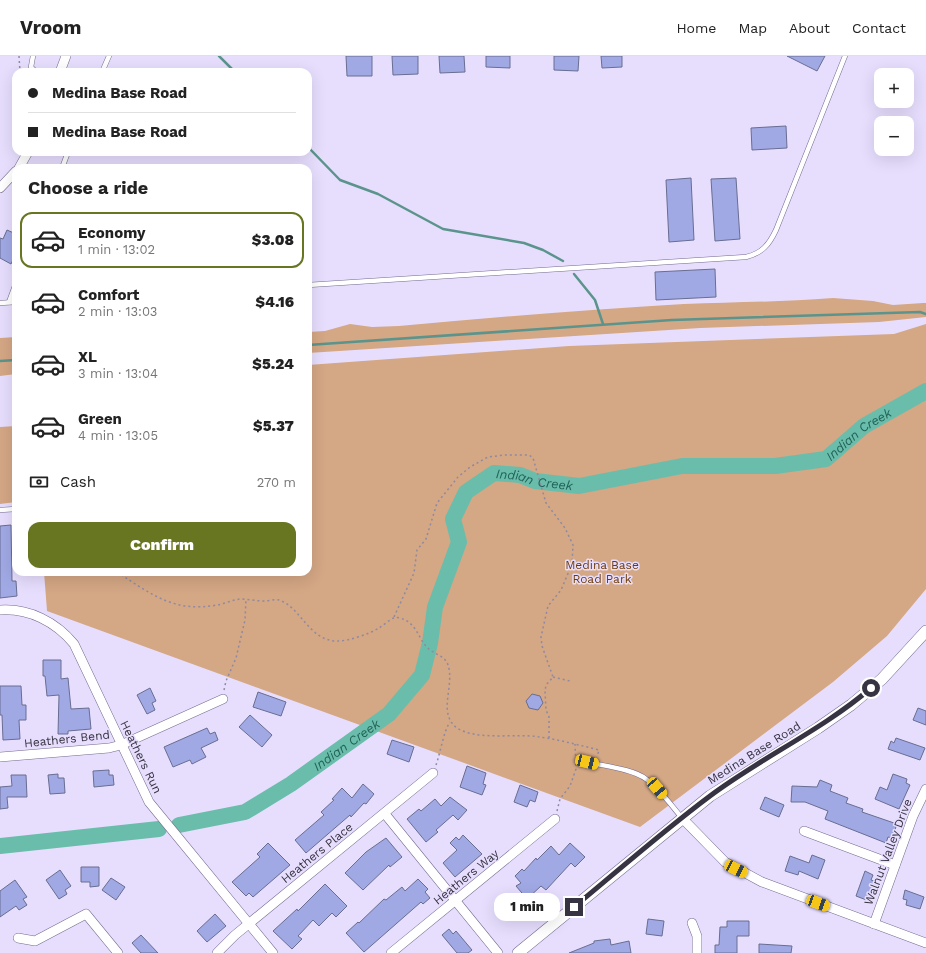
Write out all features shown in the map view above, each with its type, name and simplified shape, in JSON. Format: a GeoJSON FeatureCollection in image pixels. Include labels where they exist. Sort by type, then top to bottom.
{"type":"FeatureCollection","features":[{"type":"Feature","properties":{"kind":"street"},"geometry":{"type":"LineString","coordinates":[[62,68],[66,56]]}},
{"type":"Feature","properties":{"kind":"street"},"geometry":{"type":"LineString","coordinates":[[0,188],[12,175]]}},
{"type":"Feature","properties":{"kind":"street","name":"Heathers Run"},"geometry":{"type":"LineString","coordinates":[[0,610],[11,610],[37,616],[64,632],[74,644],[149,802],[273,953]]}},
{"type":"Feature","properties":{"kind":"street","name":"Medina Base Road"},"geometry":{"type":"LineString","coordinates":[[518,953],[710,796],[851,706],[882,678],[926,631]]}},
{"type":"Feature","properties":{"kind":"street","name":"Heathers Bend"},"geometry":{"type":"LineString","coordinates":[[0,757],[109,748],[121,745],[223,699]]}},
{"type":"Feature","properties":{"kind":"street","name":"Heathers Place"},"geometry":{"type":"LineString","coordinates":[[217,953],[433,773]]}},
{"type":"Feature","properties":{"kind":"street","name":"Walnut Valley Drive"},"geometry":{"type":"LineString","coordinates":[[874,924],[913,816],[926,789]]}},
{"type":"Feature","properties":{"kind":"street"},"geometry":{"type":"LineString","coordinates":[[385,814],[498,953]]}},
{"type":"Feature","properties":{"kind":"street","name":"Heathers Way"},"geometry":{"type":"LineString","coordinates":[[391,953],[556,819]]}},
{"type":"Feature","properties":{"kind":"street"},"geometry":{"type":"LineString","coordinates":[[682,819],[725,862],[736,869],[762,882],[926,943]]}},
{"type":"Feature","properties":{"kind":"street"},"geometry":{"type":"LineString","coordinates":[[804,831],[896,865]]}},
{"type":"Feature","properties":{"kind":"street"},"geometry":{"type":"LineString","coordinates":[[18,938],[35,941],[86,914],[118,953]]}},
{"type":"Feature","properties":{"kind":"street"},"geometry":{"type":"LineString","coordinates":[[692,923],[697,936],[697,953]]}},
{"type":"Feature","properties":{"kind":"lane"},"geometry":{"type":"LineString","coordinates":[[32,68],[33,56]]}},
{"type":"Feature","properties":{"kind":"lane"},"geometry":{"type":"LineString","coordinates":[[104,68],[109,56]]}},
{"type":"Feature","properties":{"kind":"lane"},"geometry":{"type":"LineString","coordinates":[[312,285],[746,257],[756,255],[764,249],[776,230],[845,56]]}},
{"type":"Feature","properties":{"kind":"lane"},"geometry":{"type":"LineString","coordinates":[[8,302],[12,292]]}},
{"type":"Feature","properties":{"kind":"lane"},"geometry":{"type":"LineString","coordinates":[[0,302],[12,302]]}},
{"type":"Feature","properties":{"kind":"lane"},"geometry":{"type":"LineString","coordinates":[[0,510],[12,509]]}},
{"type":"Feature","properties":{"kind":"lane"},"geometry":{"type":"LineString","coordinates":[[587,762],[646,778],[657,788],[682,819]]}},
{"type":"Feature","properties":{"kind":"path"},"geometry":{"type":"LineString","coordinates":[[19,56],[20,68]]}},
{"type":"Feature","properties":{"kind":"path"},"geometry":{"type":"LineString","coordinates":[[394,618],[414,573],[417,550],[426,539],[437,503],[458,477],[470,467],[488,457],[529,455],[533,458],[546,503],[565,528],[573,545],[572,564],[561,590],[548,606],[541,637],[542,646],[553,677]]}},
{"type":"Feature","properties":{"kind":"path"},"geometry":{"type":"LineString","coordinates":[[123,576],[152,596],[165,602],[179,605],[195,607],[210,606],[246,599],[278,600],[288,604],[308,628],[322,637],[335,641],[350,640],[374,630],[394,618],[402,618],[411,623],[426,647],[442,657],[448,665],[449,682],[447,716],[450,722],[458,729],[485,735],[523,736],[550,739],[599,750],[595,764]]}},
{"type":"Feature","properties":{"kind":"path"},"geometry":{"type":"LineString","coordinates":[[223,699],[226,681],[236,658],[245,620],[246,599]]}},
{"type":"Feature","properties":{"kind":"path"},"geometry":{"type":"LineString","coordinates":[[553,677],[570,681]]}},
{"type":"Feature","properties":{"kind":"path"},"geometry":{"type":"LineString","coordinates":[[550,739],[549,717],[546,710],[545,691],[546,685],[553,677]]}},
{"type":"Feature","properties":{"kind":"path"},"geometry":{"type":"LineString","coordinates":[[433,773],[444,742],[446,728],[450,722]]}},
{"type":"Feature","properties":{"kind":"path"},"geometry":{"type":"LineString","coordinates":[[556,819],[560,799],[570,786],[576,769],[575,744]]}},
{"type":"Feature","properties":{"kind":"green space"},"geometry":{"type":"Polygon","coordinates":[[[833,298],[873,301],[893,305],[926,303],[926,317],[879,322],[700,328],[312,353],[312,332],[325,331],[350,324],[372,327],[399,326],[684,304],[833,298]]]}},
{"type":"Feature","properties":{"kind":"green space","name":"Medina Base Road Park"},"geometry":{"type":"Polygon","coordinates":[[[926,324],[926,589],[887,636],[833,682],[640,827],[47,611],[44,576],[312,576],[312,365],[569,346],[894,334],[926,324]]]}},
{"type":"Feature","properties":{"kind":"green space"},"geometry":{"type":"Polygon","coordinates":[[[12,337],[12,374],[0,376],[0,338],[12,337]]]}},
{"type":"Feature","properties":{"kind":"green space"},"geometry":{"type":"Polygon","coordinates":[[[12,426],[12,502],[0,504],[0,427],[12,426]]]}},
{"type":"Feature","properties":{"kind":"building"},"geometry":{"type":"Polygon","coordinates":[[[346,56],[372,56],[372,76],[347,76],[346,56]]]}},
{"type":"Feature","properties":{"kind":"building"},"geometry":{"type":"Polygon","coordinates":[[[392,56],[418,56],[418,74],[393,75],[392,56]]]}},
{"type":"Feature","properties":{"kind":"building"},"geometry":{"type":"Polygon","coordinates":[[[439,56],[464,56],[465,72],[440,73],[439,56]]]}},
{"type":"Feature","properties":{"kind":"building"},"geometry":{"type":"Polygon","coordinates":[[[486,56],[510,56],[510,68],[486,67],[486,56]]]}},
{"type":"Feature","properties":{"kind":"building"},"geometry":{"type":"Polygon","coordinates":[[[554,56],[579,56],[578,71],[554,70],[554,56]]]}},
{"type":"Feature","properties":{"kind":"building"},"geometry":{"type":"Polygon","coordinates":[[[601,56],[622,56],[622,67],[602,68],[601,56]]]}},
{"type":"Feature","properties":{"kind":"building"},"geometry":{"type":"Polygon","coordinates":[[[787,56],[825,56],[817,71],[787,56]]]}},
{"type":"Feature","properties":{"kind":"building"},"geometry":{"type":"Polygon","coordinates":[[[786,126],[787,148],[752,150],[751,128],[786,126]]]}},
{"type":"Feature","properties":{"kind":"building"},"geometry":{"type":"Polygon","coordinates":[[[691,178],[694,240],[669,242],[666,180],[691,178]]]}},
{"type":"Feature","properties":{"kind":"building"},"geometry":{"type":"Polygon","coordinates":[[[736,178],[740,239],[715,241],[711,179],[736,178]]]}},
{"type":"Feature","properties":{"kind":"building"},"geometry":{"type":"Polygon","coordinates":[[[7,230],[12,232],[11,264],[0,258],[0,238],[3,239],[7,230]]]}},
{"type":"Feature","properties":{"kind":"building"},"geometry":{"type":"Polygon","coordinates":[[[715,269],[716,297],[656,300],[655,272],[715,269]]]}},
{"type":"Feature","properties":{"kind":"building"},"geometry":{"type":"Polygon","coordinates":[[[11,525],[12,581],[16,581],[17,596],[0,598],[0,526],[11,525]]]}},
{"type":"Feature","properties":{"kind":"building"},"geometry":{"type":"Polygon","coordinates":[[[43,660],[61,660],[61,679],[68,678],[71,709],[89,708],[91,729],[68,731],[68,734],[58,734],[59,695],[47,696],[45,676],[43,676],[43,660]]]}},
{"type":"Feature","properties":{"kind":"building"},"geometry":{"type":"Polygon","coordinates":[[[0,686],[21,686],[22,705],[26,705],[26,720],[19,720],[20,739],[3,740],[2,715],[0,715],[0,686]]]}},
{"type":"Feature","properties":{"kind":"building"},"geometry":{"type":"Polygon","coordinates":[[[150,688],[156,701],[152,703],[155,710],[147,714],[137,695],[150,688]]]}},
{"type":"Feature","properties":{"kind":"building"},"geometry":{"type":"Polygon","coordinates":[[[258,692],[286,702],[281,716],[253,707],[258,692]]]}},
{"type":"Feature","properties":{"kind":"building"},"geometry":{"type":"Polygon","coordinates":[[[532,694],[540,696],[543,703],[538,710],[529,708],[526,701],[532,694]]]}},
{"type":"Feature","properties":{"kind":"building"},"geometry":{"type":"Polygon","coordinates":[[[918,708],[926,711],[926,725],[913,720],[918,708]]]}},
{"type":"Feature","properties":{"kind":"building"},"geometry":{"type":"Polygon","coordinates":[[[250,715],[272,735],[262,747],[239,727],[250,715]]]}},
{"type":"Feature","properties":{"kind":"building"},"geometry":{"type":"Polygon","coordinates":[[[207,728],[210,734],[215,732],[218,740],[201,748],[206,757],[192,764],[190,760],[173,767],[164,747],[207,728]]]}},
{"type":"Feature","properties":{"kind":"building"},"geometry":{"type":"Polygon","coordinates":[[[896,738],[925,748],[920,760],[888,749],[891,741],[894,743],[896,738]]]}},
{"type":"Feature","properties":{"kind":"building"},"geometry":{"type":"Polygon","coordinates":[[[392,740],[414,747],[409,762],[387,754],[392,740]]]}},
{"type":"Feature","properties":{"kind":"building"},"geometry":{"type":"Polygon","coordinates":[[[467,766],[486,773],[483,784],[486,785],[482,795],[460,787],[467,766]]]}},
{"type":"Feature","properties":{"kind":"building"},"geometry":{"type":"Polygon","coordinates":[[[109,770],[109,775],[113,775],[114,785],[94,787],[93,771],[109,770]]]}},
{"type":"Feature","properties":{"kind":"building"},"geometry":{"type":"Polygon","coordinates":[[[58,774],[58,778],[64,778],[65,793],[50,794],[48,775],[58,774]]]}},
{"type":"Feature","properties":{"kind":"building"},"geometry":{"type":"Polygon","coordinates":[[[893,774],[907,779],[906,783],[910,785],[899,809],[875,799],[880,787],[887,790],[893,774]]]}},
{"type":"Feature","properties":{"kind":"building"},"geometry":{"type":"Polygon","coordinates":[[[11,775],[26,775],[27,797],[7,797],[8,808],[0,809],[0,787],[12,786],[11,775]]]}},
{"type":"Feature","properties":{"kind":"building"},"geometry":{"type":"Polygon","coordinates":[[[820,780],[832,785],[830,791],[848,798],[846,803],[863,809],[862,812],[897,824],[892,838],[888,837],[886,843],[825,819],[828,811],[805,802],[791,802],[792,786],[817,787],[820,780]]]}},
{"type":"Feature","properties":{"kind":"building"},"geometry":{"type":"Polygon","coordinates":[[[363,784],[374,794],[366,804],[364,803],[351,817],[350,815],[306,853],[295,840],[324,815],[321,812],[334,800],[332,799],[342,788],[352,798],[363,784]]]}},
{"type":"Feature","properties":{"kind":"building"},"geometry":{"type":"Polygon","coordinates":[[[520,785],[538,792],[535,802],[530,800],[527,807],[514,802],[520,785]]]}},
{"type":"Feature","properties":{"kind":"building"},"geometry":{"type":"Polygon","coordinates":[[[450,797],[467,810],[458,820],[453,815],[436,830],[438,832],[426,842],[407,819],[419,809],[421,811],[435,799],[441,806],[450,797]]]}},
{"type":"Feature","properties":{"kind":"building"},"geometry":{"type":"Polygon","coordinates":[[[765,797],[784,805],[779,817],[760,809],[765,797]]]}},
{"type":"Feature","properties":{"kind":"building"},"geometry":{"type":"Polygon","coordinates":[[[463,835],[482,854],[455,877],[443,863],[457,850],[450,843],[456,837],[459,840],[463,835]]]}},
{"type":"Feature","properties":{"kind":"building"},"geometry":{"type":"Polygon","coordinates":[[[386,838],[402,857],[390,867],[389,865],[363,890],[345,873],[366,852],[386,838]]]}},
{"type":"Feature","properties":{"kind":"building"},"geometry":{"type":"Polygon","coordinates":[[[268,843],[290,865],[253,897],[249,893],[246,896],[232,882],[260,857],[257,854],[268,843]]]}},
{"type":"Feature","properties":{"kind":"building"},"geometry":{"type":"Polygon","coordinates":[[[570,843],[585,857],[575,867],[571,863],[546,890],[541,886],[527,899],[516,886],[521,883],[515,876],[522,869],[524,871],[536,858],[537,860],[551,846],[559,855],[570,843]]]}},
{"type":"Feature","properties":{"kind":"building"},"geometry":{"type":"Polygon","coordinates":[[[812,855],[825,860],[818,879],[799,871],[798,875],[785,871],[790,856],[809,863],[812,855]]]}},
{"type":"Feature","properties":{"kind":"building"},"geometry":{"type":"Polygon","coordinates":[[[81,867],[99,867],[99,886],[90,887],[90,882],[81,882],[81,867]]]}},
{"type":"Feature","properties":{"kind":"building"},"geometry":{"type":"Polygon","coordinates":[[[60,870],[71,886],[65,890],[67,894],[59,899],[46,880],[60,870]]]}},
{"type":"Feature","properties":{"kind":"building"},"geometry":{"type":"Polygon","coordinates":[[[865,871],[873,875],[871,880],[876,882],[869,901],[856,896],[865,871]]]}},
{"type":"Feature","properties":{"kind":"building"},"geometry":{"type":"Polygon","coordinates":[[[111,878],[125,887],[116,900],[102,890],[111,878]]]}},
{"type":"Feature","properties":{"kind":"building"},"geometry":{"type":"Polygon","coordinates":[[[418,879],[428,889],[425,892],[430,898],[423,904],[421,902],[364,952],[346,933],[358,922],[359,923],[384,899],[386,900],[402,887],[405,891],[418,879]]]}},
{"type":"Feature","properties":{"kind":"building"},"geometry":{"type":"Polygon","coordinates":[[[15,880],[27,897],[23,899],[27,905],[19,910],[16,906],[0,917],[0,891],[15,880]]]}},
{"type":"Feature","properties":{"kind":"building"},"geometry":{"type":"Polygon","coordinates":[[[325,884],[347,906],[336,917],[332,913],[319,926],[313,920],[298,936],[302,939],[292,949],[273,931],[297,909],[298,911],[325,884]]]}},
{"type":"Feature","properties":{"kind":"building"},"geometry":{"type":"Polygon","coordinates":[[[905,890],[924,897],[920,909],[906,905],[907,900],[903,899],[905,890]]]}},
{"type":"Feature","properties":{"kind":"building"},"geometry":{"type":"Polygon","coordinates":[[[215,914],[226,926],[207,942],[197,931],[215,914]]]}},
{"type":"Feature","properties":{"kind":"building"},"geometry":{"type":"Polygon","coordinates":[[[648,919],[664,921],[662,936],[646,934],[648,919]]]}},
{"type":"Feature","properties":{"kind":"building"},"geometry":{"type":"Polygon","coordinates":[[[727,921],[749,921],[749,936],[737,936],[737,953],[715,953],[715,945],[719,945],[720,927],[727,927],[727,921]]]}},
{"type":"Feature","properties":{"kind":"building"},"geometry":{"type":"Polygon","coordinates":[[[449,929],[453,934],[456,931],[472,950],[468,953],[457,953],[442,935],[449,929]]]}},
{"type":"Feature","properties":{"kind":"building"},"geometry":{"type":"Polygon","coordinates":[[[141,935],[158,953],[141,953],[132,943],[141,935]]]}},
{"type":"Feature","properties":{"kind":"building"},"geometry":{"type":"Polygon","coordinates":[[[610,939],[611,945],[629,941],[631,953],[569,953],[594,943],[594,941],[610,939]]]}},
{"type":"Feature","properties":{"kind":"building"},"geometry":{"type":"Polygon","coordinates":[[[759,944],[792,946],[791,953],[759,953],[759,944]]]}},
{"type":"Feature","properties":{"kind":"waterway"},"geometry":{"type":"LineString","coordinates":[[219,56],[231,68]]}},
{"type":"Feature","properties":{"kind":"waterway"},"geometry":{"type":"LineString","coordinates":[[312,151],[340,180],[378,194],[443,229],[524,243],[543,250],[563,261]]}},
{"type":"Feature","properties":{"kind":"waterway"},"geometry":{"type":"LineString","coordinates":[[574,274],[595,300],[603,324]]}},
{"type":"Feature","properties":{"kind":"waterway"},"geometry":{"type":"LineString","coordinates":[[312,345],[672,320],[920,312],[926,314]]}},
{"type":"Feature","properties":{"kind":"waterway"},"geometry":{"type":"LineString","coordinates":[[0,361],[12,360]]}},
{"type":"Feature","properties":{"kind":"waterway","name":"Indian Creek"},"geometry":{"type":"LineString","coordinates":[[179,825],[245,812],[291,784],[389,714],[422,675],[430,643],[435,607],[459,542],[453,519],[466,492],[494,473],[520,475],[535,481],[579,486],[682,466],[775,466],[826,459],[864,426],[926,391]]}},
{"type":"Feature","properties":{"kind":"waterway","name":"Indian Creek"},"geometry":{"type":"LineString","coordinates":[[0,846],[159,829]]}},
{"type":"Feature","properties":{"kind":"route"},"geometry":{"type":"LineString","coordinates":[[574,907],[710,796],[851,706],[871,688]]}}]}
